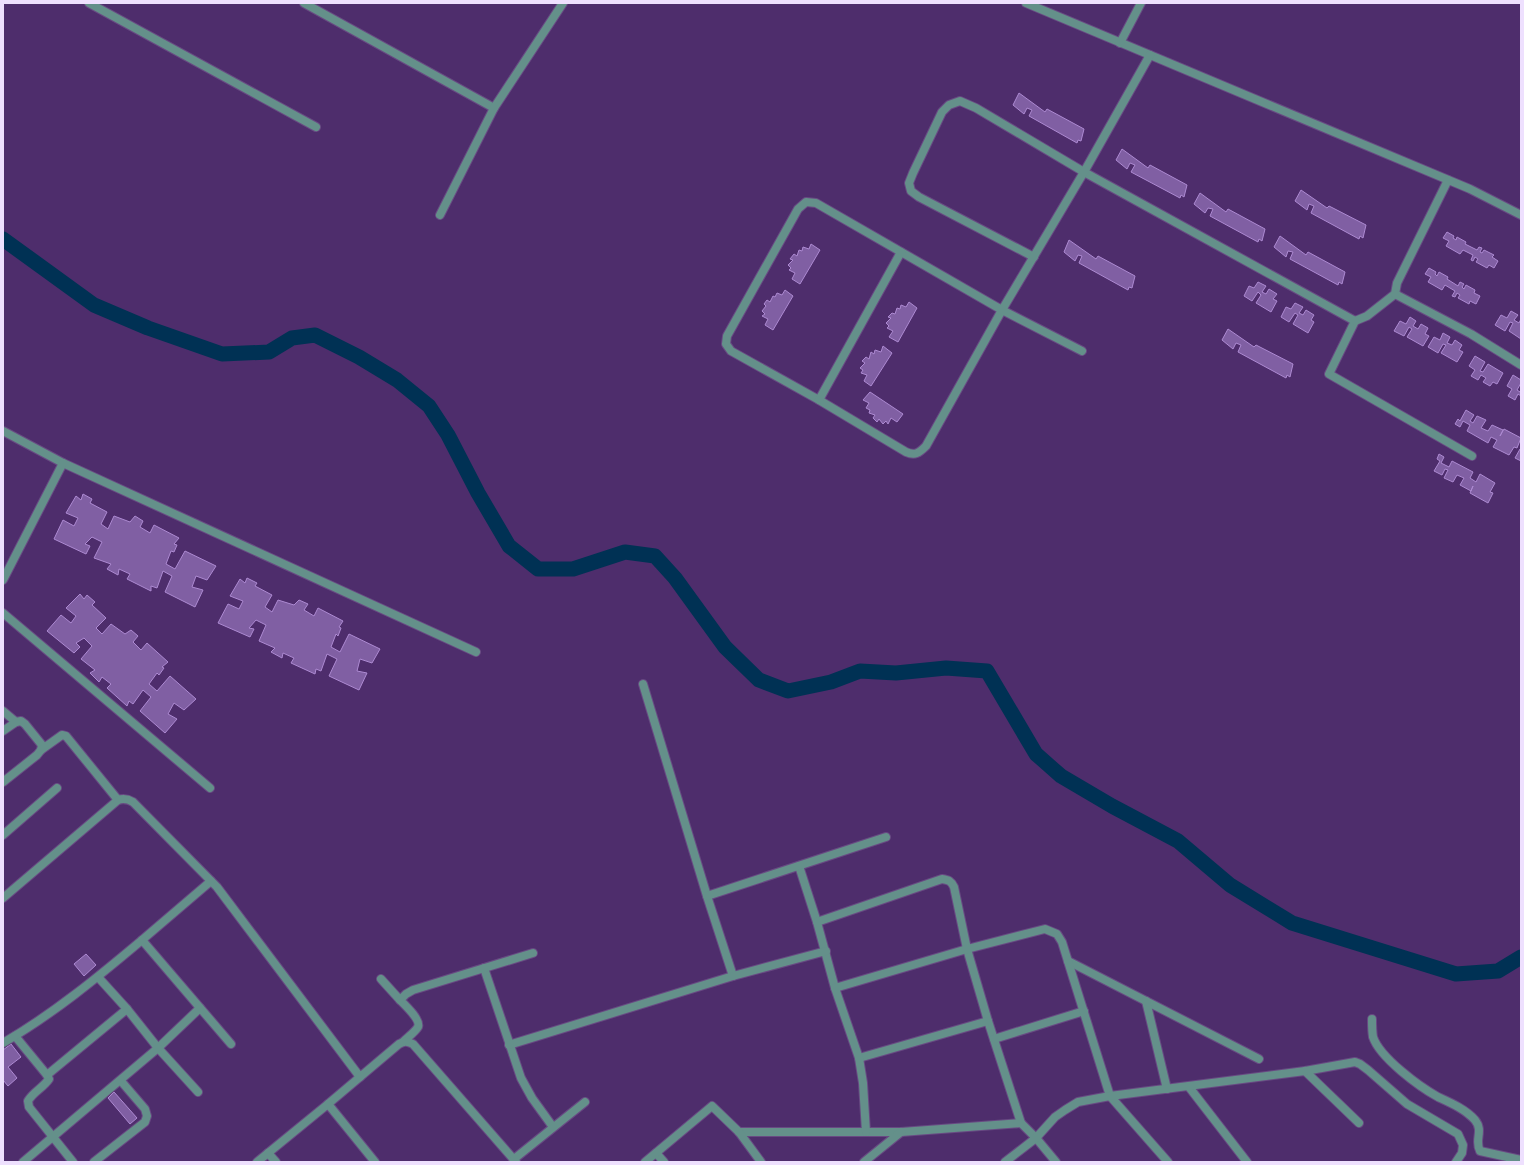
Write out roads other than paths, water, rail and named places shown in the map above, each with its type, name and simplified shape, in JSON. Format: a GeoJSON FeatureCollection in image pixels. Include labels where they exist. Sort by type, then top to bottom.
{"type":"FeatureCollection","features":[{"type":"Feature","properties":{"kind":"street"},"geometry":{"type":"LineString","coordinates":[[89,3],[316,127]]}},
{"type":"Feature","properties":{"kind":"street"},"geometry":{"type":"LineString","coordinates":[[304,3],[494,108]]}},
{"type":"Feature","properties":{"kind":"street"},"geometry":{"type":"LineString","coordinates":[[440,215],[494,108],[563,3]]}},
{"type":"Feature","properties":{"kind":"street"},"geometry":{"type":"LineString","coordinates":[[1026,3],[1470,189],[1521,215]]}},
{"type":"Feature","properties":{"kind":"street"},"geometry":{"type":"LineString","coordinates":[[1120,43],[1141,3]]}},
{"type":"Feature","properties":{"kind":"street"},"geometry":{"type":"LineString","coordinates":[[1082,351],[1002,310],[816,203],[806,202],[798,209],[727,336],[726,344],[731,351],[819,400],[906,452],[912,455],[919,453],[926,446],[1002,310],[1084,172],[1150,55]]}},
{"type":"Feature","properties":{"kind":"street"},"geometry":{"type":"LineString","coordinates":[[1034,256],[910,191],[909,183],[911,178],[942,112],[949,105],[960,101],[976,108],[1084,172],[1355,321]]}},
{"type":"Feature","properties":{"kind":"street"},"geometry":{"type":"LineString","coordinates":[[1448,180],[1397,283],[1395,294],[1367,316],[1355,321],[1329,374],[1472,456]]}},
{"type":"Feature","properties":{"kind":"street"},"geometry":{"type":"LineString","coordinates":[[819,400],[901,252]]}},
{"type":"Feature","properties":{"kind":"street"},"geometry":{"type":"LineString","coordinates":[[1395,294],[1472,334],[1521,365]]}},
{"type":"Feature","properties":{"kind":"street"},"geometry":{"type":"LineString","coordinates":[[3,431],[63,463],[476,652]]}},
{"type":"Feature","properties":{"kind":"street"},"geometry":{"type":"LineString","coordinates":[[3,580],[63,463]]}},
{"type":"Feature","properties":{"kind":"street"},"geometry":{"type":"LineString","coordinates":[[3,613],[210,788]]}},
{"type":"Feature","properties":{"kind":"street"},"geometry":{"type":"LineString","coordinates":[[643,684],[707,896],[733,976]]}},
{"type":"Feature","properties":{"kind":"street"},"geometry":{"type":"LineString","coordinates":[[3,711],[16,722]]}},
{"type":"Feature","properties":{"kind":"street"},"geometry":{"type":"LineString","coordinates":[[3,731],[16,722],[21,721],[26,724],[42,745],[41,750]]}},
{"type":"Feature","properties":{"kind":"street"},"geometry":{"type":"LineString","coordinates":[[3,782],[31,760],[41,750],[62,735],[66,736],[118,800]]}},
{"type":"Feature","properties":{"kind":"street"},"geometry":{"type":"LineString","coordinates":[[3,835],[57,788]]}},
{"type":"Feature","properties":{"kind":"street"},"geometry":{"type":"LineString","coordinates":[[3,898],[118,800],[128,799],[134,802],[211,881],[360,1077]]}},
{"type":"Feature","properties":{"kind":"street"},"geometry":{"type":"LineString","coordinates":[[707,896],[886,837]]}},
{"type":"Feature","properties":{"kind":"street"},"geometry":{"type":"LineString","coordinates":[[799,866],[826,951],[835,988],[859,1058],[863,1083],[866,1132]]}},
{"type":"Feature","properties":{"kind":"street"},"geometry":{"type":"LineString","coordinates":[[817,922],[942,879],[948,880],[952,883],[967,949],[988,1021],[1021,1123],[1056,1162]]}},
{"type":"Feature","properties":{"kind":"street"},"geometry":{"type":"LineString","coordinates":[[3,1043],[50,1014],[142,940],[211,881]]}},
{"type":"Feature","properties":{"kind":"street"},"geometry":{"type":"LineString","coordinates":[[835,988],[967,949],[1046,929],[1057,934],[1062,942],[1110,1096],[1168,1162]]}},
{"type":"Feature","properties":{"kind":"street"},"geometry":{"type":"LineString","coordinates":[[142,940],[231,1044]]}},
{"type":"Feature","properties":{"kind":"street"},"geometry":{"type":"LineString","coordinates":[[509,1045],[733,976],[826,951]]}},
{"type":"Feature","properties":{"kind":"street"},"geometry":{"type":"LineString","coordinates":[[400,1000],[413,990],[533,953]]}},
{"type":"Feature","properties":{"kind":"street"},"geometry":{"type":"LineString","coordinates":[[1068,961],[1259,1059]]}},
{"type":"Feature","properties":{"kind":"street"},"geometry":{"type":"LineString","coordinates":[[484,968],[522,1081],[532,1098],[553,1127]]}},
{"type":"Feature","properties":{"kind":"street"},"geometry":{"type":"LineString","coordinates":[[98,976],[158,1048],[198,1092]]}},
{"type":"Feature","properties":{"kind":"street"},"geometry":{"type":"LineString","coordinates":[[257,1162],[404,1041],[417,1028],[419,1024],[417,1019],[381,979]]}},
{"type":"Feature","properties":{"kind":"street"},"geometry":{"type":"LineString","coordinates":[[1146,1001],[1167,1089]]}},
{"type":"Feature","properties":{"kind":"street"},"geometry":{"type":"LineString","coordinates":[[23,1162],[121,1081],[200,1008]]}},
{"type":"Feature","properties":{"kind":"street"},"geometry":{"type":"LineString","coordinates":[[47,1075],[127,1009]]}},
{"type":"Feature","properties":{"kind":"street"},"geometry":{"type":"LineString","coordinates":[[994,1039],[1084,1011]]}},
{"type":"Feature","properties":{"kind":"street"},"geometry":{"type":"LineString","coordinates":[[1372,1019],[1374,1039],[1397,1068],[1423,1088],[1466,1111],[1475,1120],[1480,1128],[1477,1145],[1480,1151],[1521,1160]]}},
{"type":"Feature","properties":{"kind":"street"},"geometry":{"type":"LineString","coordinates":[[859,1058],[988,1021]]}},
{"type":"Feature","properties":{"kind":"street"},"geometry":{"type":"LineString","coordinates":[[15,1036],[49,1079],[46,1084],[31,1096],[28,1101],[29,1107],[52,1138],[73,1162]]}},
{"type":"Feature","properties":{"kind":"street"},"geometry":{"type":"LineString","coordinates":[[404,1041],[408,1041],[413,1044],[515,1160],[584,1102]]}},
{"type":"Feature","properties":{"kind":"street"},"geometry":{"type":"LineString","coordinates":[[1005,1162],[1036,1138],[1055,1117],[1078,1102],[1110,1096],[1190,1087],[1355,1062],[1360,1064],[1407,1104],[1458,1134],[1463,1145],[1462,1153],[1456,1162]]}},
{"type":"Feature","properties":{"kind":"street"},"geometry":{"type":"LineString","coordinates":[[1305,1070],[1359,1123]]}},
{"type":"Feature","properties":{"kind":"street"},"geometry":{"type":"LineString","coordinates":[[94,1162],[144,1122],[147,1116],[145,1109],[121,1081]]}},
{"type":"Feature","properties":{"kind":"street"},"geometry":{"type":"LineString","coordinates":[[1190,1087],[1247,1162]]}},
{"type":"Feature","properties":{"kind":"street"},"geometry":{"type":"LineString","coordinates":[[328,1104],[375,1162]]}},
{"type":"Feature","properties":{"kind":"street"},"geometry":{"type":"LineString","coordinates":[[645,1162],[712,1106],[739,1132],[761,1162]]}},
{"type":"Feature","properties":{"kind":"street"},"geometry":{"type":"LineString","coordinates":[[739,1132],[901,1132],[1021,1123]]}},
{"type":"Feature","properties":{"kind":"street"},"geometry":{"type":"LineString","coordinates":[[864,1162],[901,1132]]}},
{"type":"Feature","properties":{"kind":"street"},"geometry":{"type":"LineString","coordinates":[[268,1153],[276,1162]]}},
{"type":"Feature","properties":{"kind":"street"},"geometry":{"type":"LineString","coordinates":[[656,1153],[664,1162]]}},
{"type":"Feature","properties":{"kind":"waterway"},"geometry":{"type":"LineString","coordinates":[[3,239],[94,305],[148,328],[222,354],[269,352],[292,338],[315,335],[359,357],[397,380],[429,406],[448,435],[478,493],[509,546],[538,569],[573,569],[625,552],[655,556],[675,578],[725,647],[759,680],[788,691],[831,682],[860,671],[896,673],[946,668],[987,671],[1036,754],[1061,776],[1112,806],[1178,841],[1230,885],[1292,923],[1456,974],[1498,971],[1521,957]]}}]}
